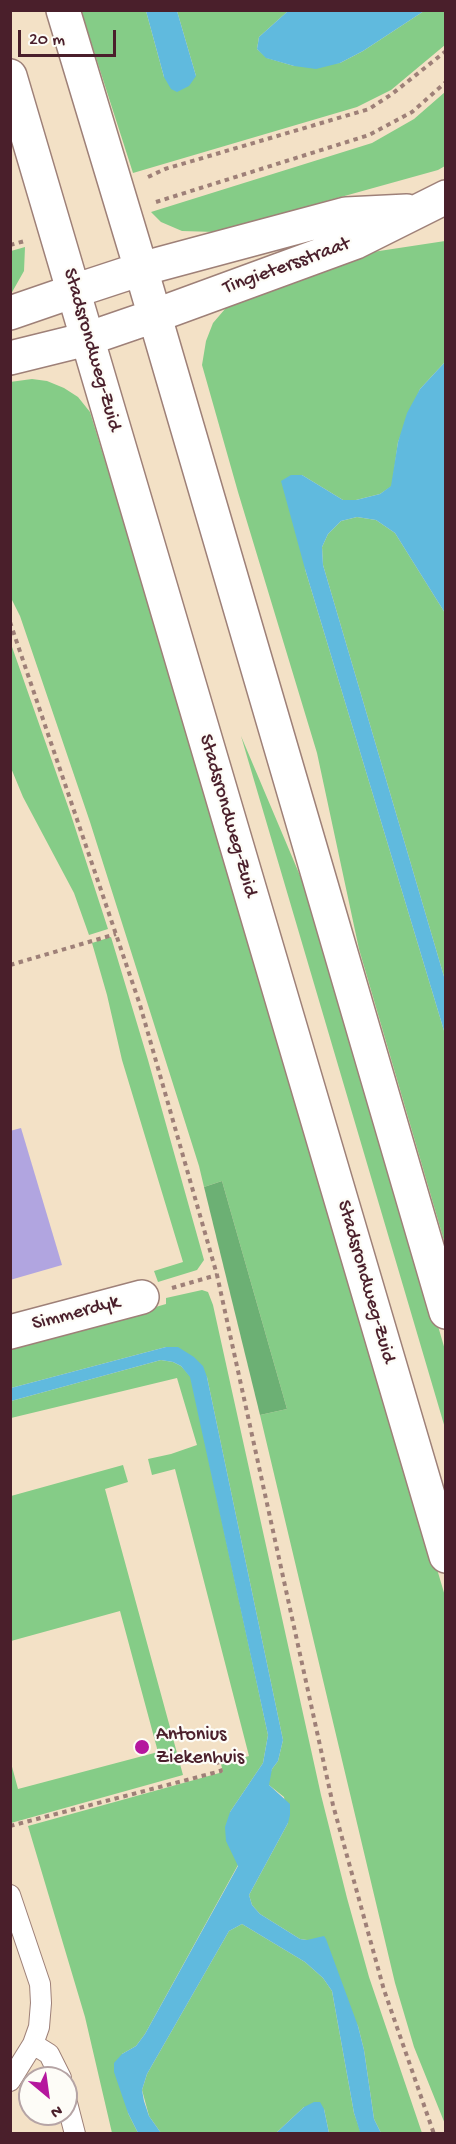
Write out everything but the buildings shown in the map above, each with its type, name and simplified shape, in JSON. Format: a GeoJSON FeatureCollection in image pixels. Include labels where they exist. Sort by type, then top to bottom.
{"type":"FeatureCollection","features":[{"type":"Feature","properties":{"kind":"main road"},"geometry":{"type":"LineString","coordinates":[[63,10],[446,1311]]}},
{"type":"Feature","properties":{"kind":"main road","name":"Stadsrondweg-Zuid"},"geometry":{"type":"LineString","coordinates":[[10,76],[58,232],[87,339],[446,1556]]}},
{"type":"Feature","properties":{"kind":"main road","name":"Tingietersstraat"},"geometry":{"type":"LineString","coordinates":[[10,313],[141,269],[346,214],[432,203]]}},
{"type":"Feature","properties":{"kind":"main road","name":"Tingietersstraat"},"geometry":{"type":"LineString","coordinates":[[10,358],[87,339],[356,242],[432,203]]}},
{"type":"Feature","properties":{"kind":"main road","name":"Simmerdyk"},"geometry":{"type":"LineString","coordinates":[[10,1332],[142,1297]]}},
{"type":"Feature","properties":{"kind":"lane"},"geometry":{"type":"LineString","coordinates":[[10,1895],[40,1984],[40,2015],[33,2044],[10,2081]]}},
{"type":"Feature","properties":{"kind":"lane"},"geometry":{"type":"LineString","coordinates":[[33,2044],[49,2054],[55,2066]]}},
{"type":"Feature","properties":{"kind":"path"},"geometry":{"type":"LineString","coordinates":[[145,179],[165,169],[369,109],[392,94],[446,51]]}},
{"type":"Feature","properties":{"kind":"path"},"geometry":{"type":"LineString","coordinates":[[124,212],[369,135],[412,111],[446,82]]}},
{"type":"Feature","properties":{"kind":"path"},"geometry":{"type":"LineString","coordinates":[[10,245],[58,232]]}},
{"type":"Feature","properties":{"kind":"path"},"geometry":{"type":"LineString","coordinates":[[10,622],[143,1016],[217,1275],[333,1805],[384,1990],[434,2133]]}},
{"type":"Feature","properties":{"kind":"path"},"geometry":{"type":"LineString","coordinates":[[10,965],[116,933]]}},
{"type":"Feature","properties":{"kind":"path"},"geometry":{"type":"LineString","coordinates":[[142,1297],[217,1275]]}},
{"type":"Feature","properties":{"kind":"path"},"geometry":{"type":"LineString","coordinates":[[10,1826],[221,1771],[218,1758]]}},
{"type":"Feature","properties":{"kind":"green space"},"geometry":{"type":"Polygon","coordinates":[[[81,11],[146,11],[164,77],[196,76],[177,11],[288,11],[259,37],[257,49],[267,58],[294,66],[340,63],[363,51],[424,11],[445,11],[445,45],[391,90],[357,107],[133,173],[81,11]]]}},
{"type":"Feature","properties":{"kind":"green space"},"geometry":{"type":"Polygon","coordinates":[[[445,92],[445,166],[438,170],[215,232],[182,231],[161,222],[151,212],[372,143],[414,119],[445,92]]]}},
{"type":"Feature","properties":{"kind":"green space"},"geometry":{"type":"Polygon","coordinates":[[[445,241],[445,362],[420,389],[398,442],[392,486],[380,494],[356,500],[343,500],[302,475],[305,569],[445,1034],[445,1244],[359,949],[317,753],[202,365],[206,341],[213,323],[225,309],[240,298],[366,253],[445,241]]]}},
{"type":"Feature","properties":{"kind":"green space"},"geometry":{"type":"Polygon","coordinates":[[[25,247],[24,271],[11,294],[11,251],[25,247]]]}},
{"type":"Feature","properties":{"kind":"green space"},"geometry":{"type":"Polygon","coordinates":[[[32,379],[47,381],[64,388],[78,397],[90,412],[195,754],[445,1596],[445,2124],[414,2047],[395,1983],[260,1415],[287,1409],[222,1181],[204,1187],[90,822],[20,616],[11,598],[10,382],[32,379]]]}},
{"type":"Feature","properties":{"kind":"green space"},"geometry":{"type":"Polygon","coordinates":[[[357,517],[376,520],[395,533],[445,613],[445,980],[323,565],[322,547],[328,534],[341,521],[357,517]]]}},
{"type":"Feature","properties":{"kind":"green space"},"geometry":{"type":"Polygon","coordinates":[[[11,644],[108,929],[89,935],[74,893],[23,797],[11,768],[11,644]]]}},
{"type":"Feature","properties":{"kind":"green space"},"geometry":{"type":"Polygon","coordinates":[[[241,736],[323,930],[445,1350],[445,1428],[241,736]]]}},
{"type":"Feature","properties":{"kind":"green space"},"geometry":{"type":"Polygon","coordinates":[[[111,937],[204,1260],[197,1270],[158,1282],[154,1271],[183,1262],[122,1060],[92,943],[111,937]]]}},
{"type":"Feature","properties":{"kind":"green space"},"geometry":{"type":"Polygon","coordinates":[[[222,1181],[287,1409],[260,1415],[204,1187],[222,1181]]]}},
{"type":"Feature","properties":{"kind":"green space"},"geometry":{"type":"Polygon","coordinates":[[[202,1290],[208,1292],[213,1305],[321,1795],[347,1898],[369,1977],[422,2133],[381,2133],[374,2119],[364,2050],[358,2026],[307,1940],[300,1939],[260,1914],[252,1905],[249,1895],[288,1823],[284,1797],[269,1785],[268,1779],[278,1761],[283,1740],[207,1377],[166,1347],[11,1388],[11,1349],[166,1304],[166,1298],[202,1290]]]}},
{"type":"Feature","properties":{"kind":"green space"},"geometry":{"type":"Polygon","coordinates":[[[161,1360],[181,1366],[191,1377],[268,1735],[263,1763],[230,1812],[238,1865],[145,2034],[136,2046],[122,2054],[128,2113],[138,2133],[112,2133],[85,2017],[28,1826],[223,1772],[221,1764],[249,1756],[175,1469],[152,1475],[148,1459],[197,1445],[177,1378],[11,1418],[11,1401],[161,1360]]]}},
{"type":"Feature","properties":{"kind":"green space"},"geometry":{"type":"Polygon","coordinates":[[[123,1465],[128,1482],[105,1489],[183,1775],[11,1823],[11,1763],[18,1789],[158,1752],[120,1611],[11,1641],[11,1496],[123,1465]]]}},
{"type":"Feature","properties":{"kind":"green space"},"geometry":{"type":"Polygon","coordinates":[[[242,1924],[305,1962],[323,1978],[332,1991],[354,2113],[361,2133],[329,2133],[324,2109],[304,2107],[276,2133],[161,2133],[149,2116],[142,2090],[147,2074],[229,1931],[242,1924]]]}},
{"type":"Feature","properties":{"kind":"water"},"geometry":{"type":"Polygon","coordinates":[[[146,11],[177,11],[196,76],[189,86],[177,92],[171,89],[164,77],[146,11]]]}},
{"type":"Feature","properties":{"kind":"water"},"geometry":{"type":"Polygon","coordinates":[[[288,11],[424,11],[363,51],[340,63],[316,69],[266,58],[257,49],[259,37],[288,11]]]}},
{"type":"Feature","properties":{"kind":"water"},"geometry":{"type":"Polygon","coordinates":[[[445,362],[445,613],[395,533],[376,520],[357,517],[341,521],[328,534],[322,547],[323,565],[445,980],[445,1034],[305,569],[281,481],[291,475],[302,475],[343,500],[356,500],[380,494],[391,486],[398,442],[407,413],[420,389],[445,362]]]}},
{"type":"Feature","properties":{"kind":"water"},"geometry":{"type":"Polygon","coordinates":[[[166,1347],[178,1347],[194,1357],[203,1366],[207,1377],[283,1740],[278,1761],[272,1769],[269,1785],[290,1804],[290,1815],[288,1823],[249,1895],[252,1905],[260,1914],[300,1939],[307,1940],[324,1936],[326,1939],[358,2026],[364,2050],[374,2119],[381,2133],[360,2132],[354,2113],[332,1991],[323,1978],[305,1962],[242,1924],[229,1931],[147,2074],[142,2090],[144,2101],[149,2116],[161,2133],[138,2133],[128,2113],[114,2072],[114,2063],[122,2054],[136,2046],[145,2034],[238,1866],[226,1841],[225,1827],[230,1812],[263,1763],[268,1735],[190,1377],[181,1366],[161,1360],[11,1401],[11,1388],[166,1347]]]}},
{"type":"Feature","properties":{"kind":"water"},"geometry":{"type":"Polygon","coordinates":[[[320,2102],[324,2109],[329,2133],[276,2133],[304,2107],[320,2102]]]}},
{"type":"Feature","properties":{"kind":"place","name":"Antonius Ziekenhuis"},"geometry":{"type":"Point","coordinates":[142,1747]}}]}
